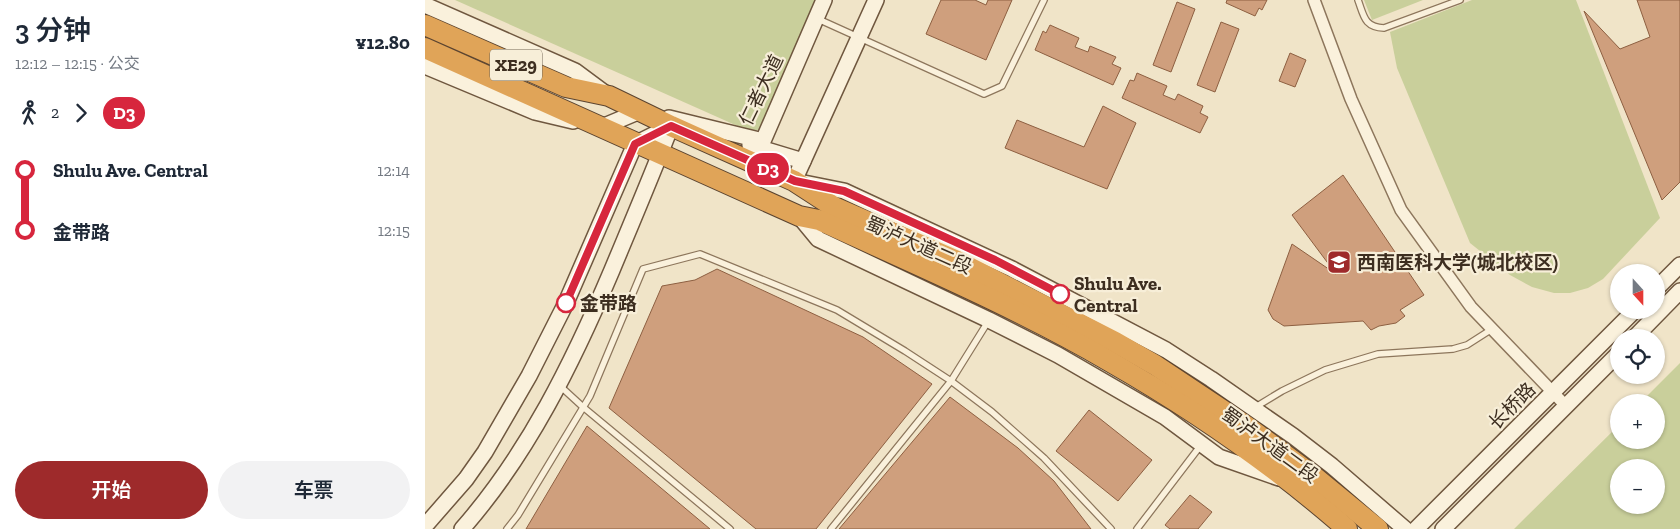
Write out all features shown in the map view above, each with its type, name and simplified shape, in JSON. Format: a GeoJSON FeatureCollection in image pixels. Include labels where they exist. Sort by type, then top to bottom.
{"type":"FeatureCollection","features":[{"type":"Feature","properties":{"kind":"highway","name":"蜀泸大道二段"},"geometry":{"type":"LineString","coordinates":[[425,25],[565,87],[609,96],[671,126],[791,179],[834,207],[957,261],[1036,300],[1155,365],[1245,425],[1311,474],[1378,529]]}},
{"type":"Feature","properties":{"kind":"highway","name":"蜀泸大道二段"},"geometry":{"type":"LineString","coordinates":[[425,48],[602,127],[635,144],[799,216],[819,220],[1029,318],[1107,360],[1188,409],[1295,484],[1347,529]]}},
{"type":"Feature","properties":{"kind":"highway"},"geometry":{"type":"LineString","coordinates":[[557,107],[565,87]]}},
{"type":"Feature","properties":{"kind":"highway"},"geometry":{"type":"LineString","coordinates":[[774,205],[791,179]]}},
{"type":"Feature","properties":{"kind":"street","name":"仁者大道"},"geometry":{"type":"LineString","coordinates":[[641,111],[763,141],[824,0]]}},
{"type":"Feature","properties":{"kind":"street"},"geometry":{"type":"LineString","coordinates":[[876,0],[803,161],[791,179],[844,191],[1012,269],[1166,350],[1254,408],[1332,466],[1405,529]]}},
{"type":"Feature","properties":{"kind":"street"},"geometry":{"type":"LineString","coordinates":[[1314,0],[1351,99],[1401,210],[1471,307],[1566,406]]}},
{"type":"Feature","properties":{"kind":"street"},"geometry":{"type":"LineString","coordinates":[[425,5],[575,71],[609,96]]}},
{"type":"Feature","properties":{"kind":"street"},"geometry":{"type":"LineString","coordinates":[[425,66],[535,112],[602,127],[641,111]]}},
{"type":"Feature","properties":{"kind":"street","name":"仁者大道"},"geometry":{"type":"LineString","coordinates":[[641,111],[803,161]]}},
{"type":"Feature","properties":{"kind":"street"},"geometry":{"type":"LineString","coordinates":[[425,526],[466,480],[485,452],[529,376],[565,306],[635,144],[671,126]]}},
{"type":"Feature","properties":{"kind":"street"},"geometry":{"type":"LineString","coordinates":[[462,529],[498,484],[559,385],[590,322],[671,126]]}},
{"type":"Feature","properties":{"kind":"street"},"geometry":{"type":"LineString","coordinates":[[799,216],[818,239],[1058,355],[1165,417],[1219,457],[1295,484]]}},
{"type":"Feature","properties":{"kind":"street"},"geometry":{"type":"LineString","coordinates":[[1665,280],[1680,265]]}},
{"type":"Feature","properties":{"kind":"street"},"geometry":{"type":"LineString","coordinates":[[1643,329],[1680,291]]}},
{"type":"Feature","properties":{"kind":"street","name":"长桥路"},"geometry":{"type":"LineString","coordinates":[[1416,529],[1626,319]]}},
{"type":"Feature","properties":{"kind":"street","name":"长桥路"},"geometry":{"type":"LineString","coordinates":[[1443,529],[1610,362]]}},
{"type":"Feature","properties":{"kind":"street"},"geometry":{"type":"LineString","coordinates":[[1315,500],[1332,529]]}},
{"type":"Feature","properties":{"kind":"lane"},"geometry":{"type":"LineString","coordinates":[[816,19],[984,94],[1003,86],[1044,0]]}},
{"type":"Feature","properties":{"kind":"lane"},"geometry":{"type":"LineString","coordinates":[[1357,0],[1367,23],[1378,28],[1384,28],[1460,0]]}},
{"type":"Feature","properties":{"kind":"lane"},"geometry":{"type":"LineString","coordinates":[[507,529],[518,515],[590,396],[643,269],[700,254],[837,310],[905,350],[993,412],[1044,458],[1111,529]]}},
{"type":"Feature","properties":{"kind":"lane"},"geometry":{"type":"LineString","coordinates":[[831,529],[951,381],[989,320]]}},
{"type":"Feature","properties":{"kind":"lane"},"geometry":{"type":"LineString","coordinates":[[1254,408],[1282,391],[1325,370],[1378,354],[1453,349],[1467,345],[1492,329]]}},
{"type":"Feature","properties":{"kind":"lane"},"geometry":{"type":"LineString","coordinates":[[559,385],[730,529]]}},
{"type":"Feature","properties":{"kind":"lane"},"geometry":{"type":"LineString","coordinates":[[1137,529],[1201,444]]}},
{"type":"Feature","properties":{"kind":"green space"},"geometry":{"type":"Polygon","coordinates":[[[455,0],[829,0],[771,126],[751,132],[455,0]]]}},
{"type":"Feature","properties":{"kind":"green space"},"geometry":{"type":"Polygon","coordinates":[[[1364,0],[1423,0],[1372,20],[1364,0]]]}},
{"type":"Feature","properties":{"kind":"green space"},"geometry":{"type":"Polygon","coordinates":[[[1472,0],[1576,0],[1660,218],[1617,264],[1610,264],[1610,272],[1603,279],[1588,288],[1570,293],[1554,293],[1532,287],[1510,275],[1470,243],[1397,68],[1390,32],[1472,0]]]}},
{"type":"Feature","properties":{"kind":"green space"},"geometry":{"type":"Polygon","coordinates":[[[1680,363],[1680,529],[1514,529],[1610,434],[1610,449],[1665,449],[1665,394],[1649,394],[1659,384],[1665,384],[1665,378],[1680,363]]]}},
{"type":"Feature","properties":{"kind":"building"},"geometry":{"type":"Polygon","coordinates":[[[941,0],[975,0],[986,5],[988,0],[1012,0],[986,60],[926,34],[941,0]]]}},
{"type":"Feature","properties":{"kind":"building"},"geometry":{"type":"Polygon","coordinates":[[[1227,0],[1267,0],[1262,10],[1259,8],[1255,16],[1226,3],[1227,0]]]}},
{"type":"Feature","properties":{"kind":"building"},"geometry":{"type":"Polygon","coordinates":[[[1637,0],[1680,0],[1680,182],[1662,200],[1584,11],[1620,49],[1650,37],[1637,0]]]}},
{"type":"Feature","properties":{"kind":"building"},"geometry":{"type":"Polygon","coordinates":[[[1177,2],[1195,9],[1171,72],[1153,65],[1177,2]]]}},
{"type":"Feature","properties":{"kind":"building"},"geometry":{"type":"Polygon","coordinates":[[[1221,22],[1239,29],[1215,92],[1197,85],[1221,22]]]}},
{"type":"Feature","properties":{"kind":"building"},"geometry":{"type":"Polygon","coordinates":[[[1050,25],[1079,38],[1075,47],[1088,52],[1090,46],[1116,57],[1112,64],[1121,68],[1113,85],[1035,50],[1043,31],[1046,33],[1050,25]]]}},
{"type":"Feature","properties":{"kind":"building"},"geometry":{"type":"Polygon","coordinates":[[[1290,53],[1306,60],[1295,87],[1279,81],[1290,53]]]}},
{"type":"Feature","properties":{"kind":"building"},"geometry":{"type":"Polygon","coordinates":[[[1137,73],[1167,86],[1163,95],[1175,100],[1178,94],[1203,106],[1200,113],[1208,117],[1200,133],[1122,98],[1130,80],[1134,81],[1137,73]]]}},
{"type":"Feature","properties":{"kind":"building"},"geometry":{"type":"Polygon","coordinates":[[[1103,106],[1136,123],[1107,189],[1005,148],[1017,120],[1084,147],[1103,106]]]}},
{"type":"Feature","properties":{"kind":"building"},"geometry":{"type":"Polygon","coordinates":[[[1343,175],[1424,295],[1400,310],[1405,316],[1396,323],[1379,326],[1371,330],[1363,321],[1284,326],[1273,319],[1268,310],[1292,244],[1336,274],[1292,215],[1343,175]]]}},
{"type":"Feature","properties":{"kind":"building"},"geometry":{"type":"Polygon","coordinates":[[[717,269],[863,337],[932,384],[816,529],[756,529],[609,408],[662,286],[695,280],[717,269]]]}},
{"type":"Feature","properties":{"kind":"building"},"geometry":{"type":"Polygon","coordinates":[[[950,397],[1018,448],[1054,481],[1091,529],[839,529],[950,397]]]}},
{"type":"Feature","properties":{"kind":"building"},"geometry":{"type":"Polygon","coordinates":[[[1089,410],[1152,460],[1118,501],[1056,451],[1089,410]]]}},
{"type":"Feature","properties":{"kind":"building"},"geometry":{"type":"Polygon","coordinates":[[[587,426],[710,529],[526,529],[587,426]]]}},
{"type":"Feature","properties":{"kind":"building"},"geometry":{"type":"Polygon","coordinates":[[[1190,495],[1212,512],[1198,529],[1170,529],[1165,525],[1190,495]]]}},
{"type":"Feature","properties":{"kind":"bus line","name":"D3"},"geometry":{"type":"LineString","coordinates":[[566,303],[635,144],[671,126],[795,181],[844,191],[995,260],[1060,294]]}},
{"type":"Feature","properties":{"kind":"place","name":"西南医科大学(城北校区)"},"geometry":{"type":"Point","coordinates":[1339,262]}},
{"type":"Feature","properties":{"kind":"place","name":"Shulu Ave. Central"},"geometry":{"type":"Point","coordinates":[1060,294]}},
{"type":"Feature","properties":{"kind":"place","name":"金带路"},"geometry":{"type":"Point","coordinates":[566,303]}}]}
